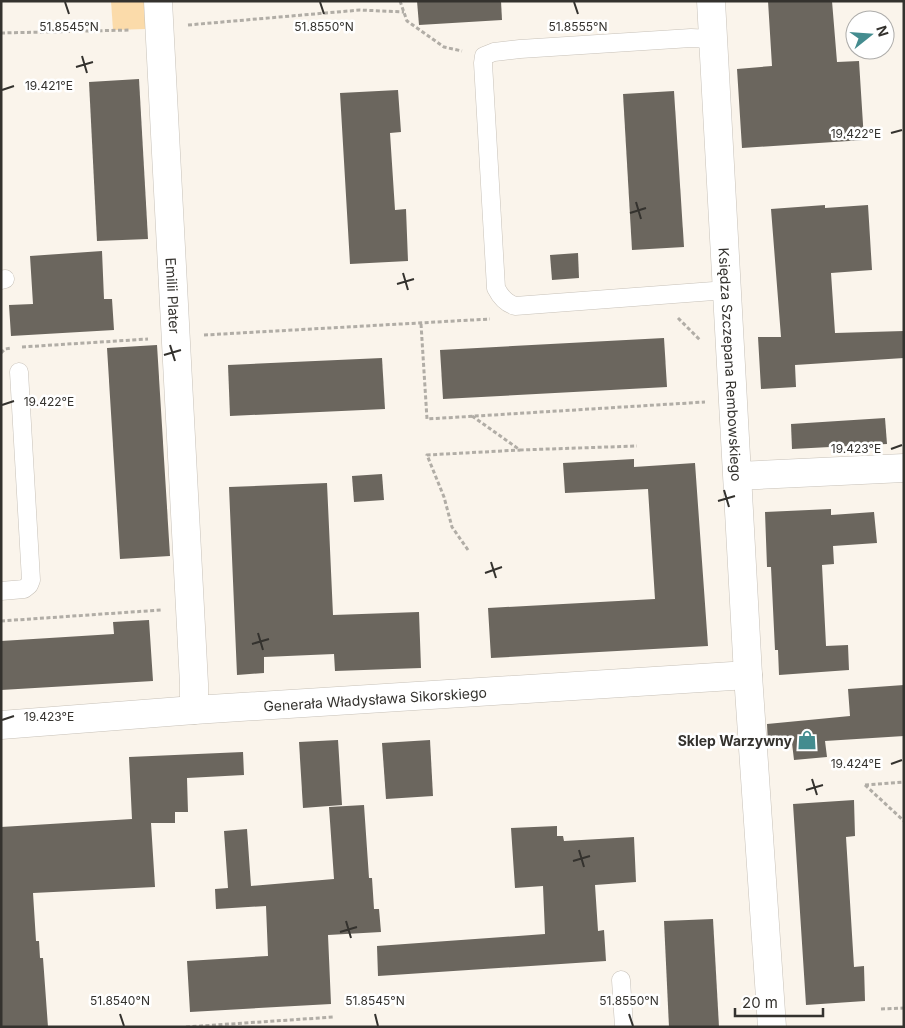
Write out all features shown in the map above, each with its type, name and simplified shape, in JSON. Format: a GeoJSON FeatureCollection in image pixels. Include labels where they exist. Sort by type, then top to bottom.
{"type":"FeatureCollection","features":[{"type":"Feature","properties":{"kind":"street","name":"Księdza Szczepana Rembowskiego"},"geometry":{"type":"LineString","coordinates":[[711,1],[748,675],[772,1027]]}},
{"type":"Feature","properties":{"kind":"street","name":"Emilii Plater"},"geometry":{"type":"LineString","coordinates":[[152,19],[164,337],[194,684],[194,710]]}},
{"type":"Feature","properties":{"kind":"street"},"geometry":{"type":"LineString","coordinates":[[738,476],[904,468]]}},
{"type":"Feature","properties":{"kind":"street","name":"Generała Władysława Sikorskiego"},"geometry":{"type":"LineString","coordinates":[[1,725],[194,710],[748,675]]}},
{"type":"Feature","properties":{"kind":"lane"},"geometry":{"type":"LineString","coordinates":[[712,39],[691,38],[520,49],[494,52],[484,56],[496,288],[504,300],[515,306],[727,290]]}},
{"type":"Feature","properties":{"kind":"lane"},"geometry":{"type":"LineString","coordinates":[[1,591],[24,589],[29,586],[31,580],[20,372]]}},
{"type":"Feature","properties":{"kind":"lane"},"geometry":{"type":"LineString","coordinates":[[621,980],[624,1027]]}},
{"type":"Feature","properties":{"kind":"path"},"geometry":{"type":"LineString","coordinates":[[400,1],[406,21],[444,47],[484,56]]}},
{"type":"Feature","properties":{"kind":"path"},"geometry":{"type":"LineString","coordinates":[[1,33],[152,19],[360,10],[404,12]]}},
{"type":"Feature","properties":{"kind":"path"},"geometry":{"type":"LineString","coordinates":[[673,313],[706,346]]}},
{"type":"Feature","properties":{"kind":"path"},"geometry":{"type":"LineString","coordinates":[[1,353],[3,349],[164,337],[421,324],[427,419],[706,402]]}},
{"type":"Feature","properties":{"kind":"path"},"geometry":{"type":"LineString","coordinates":[[471,416],[520,450]]}},
{"type":"Feature","properties":{"kind":"path"},"geometry":{"type":"LineString","coordinates":[[468,550],[452,527],[444,496],[427,455],[637,446]]}},
{"type":"Feature","properties":{"kind":"path"},"geometry":{"type":"LineString","coordinates":[[1,621],[166,610]]}},
{"type":"Feature","properties":{"kind":"path"},"geometry":{"type":"LineString","coordinates":[[904,782],[865,785],[904,821]]}},
{"type":"Feature","properties":{"kind":"path"},"geometry":{"type":"LineString","coordinates":[[881,1009],[904,1008]]}},
{"type":"Feature","properties":{"kind":"path"},"geometry":{"type":"LineString","coordinates":[[186,1027],[334,1017]]}},
{"type":"Feature","properties":{"kind":"shaded area"},"geometry":{"type":"Polygon","coordinates":[[[111,1],[145,1],[146,29],[113,30],[111,1]]]}},
{"type":"Feature","properties":{"kind":"building"},"geometry":{"type":"Polygon","coordinates":[[[417,1],[501,1],[502,20],[419,25],[417,1]]]}},
{"type":"Feature","properties":{"kind":"building"},"geometry":{"type":"Polygon","coordinates":[[[768,1],[832,1],[837,62],[859,61],[864,140],[742,148],[737,69],[772,66],[768,1]]]}},
{"type":"Feature","properties":{"kind":"building"},"geometry":{"type":"Polygon","coordinates":[[[139,79],[148,239],[97,241],[89,82],[139,79]]]}},
{"type":"Feature","properties":{"kind":"building"},"geometry":{"type":"Polygon","coordinates":[[[398,90],[401,132],[390,133],[395,210],[406,209],[408,261],[350,264],[340,93],[398,90]]]}},
{"type":"Feature","properties":{"kind":"building"},"geometry":{"type":"Polygon","coordinates":[[[674,91],[684,247],[632,250],[623,94],[674,91]]]}},
{"type":"Feature","properties":{"kind":"building"},"geometry":{"type":"Polygon","coordinates":[[[825,205],[825,208],[868,205],[872,270],[831,273],[835,333],[904,331],[904,358],[795,365],[796,387],[761,389],[758,337],[781,337],[771,209],[825,205]]]}},
{"type":"Feature","properties":{"kind":"building"},"geometry":{"type":"Polygon","coordinates":[[[102,251],[104,299],[112,299],[114,330],[11,336],[9,305],[33,304],[30,256],[102,251]]]}},
{"type":"Feature","properties":{"kind":"building"},"geometry":{"type":"Polygon","coordinates":[[[578,253],[579,278],[552,280],[550,255],[578,253]]]}},
{"type":"Feature","properties":{"kind":"building"},"geometry":{"type":"Polygon","coordinates":[[[664,338],[667,387],[443,399],[440,350],[664,338]]]}},
{"type":"Feature","properties":{"kind":"building"},"geometry":{"type":"Polygon","coordinates":[[[157,345],[170,556],[120,559],[107,348],[157,345]]]}},
{"type":"Feature","properties":{"kind":"building"},"geometry":{"type":"Polygon","coordinates":[[[382,358],[385,409],[230,416],[228,365],[382,358]]]}},
{"type":"Feature","properties":{"kind":"building"},"geometry":{"type":"Polygon","coordinates":[[[885,418],[887,444],[792,449],[791,424],[885,418]]]}},
{"type":"Feature","properties":{"kind":"building"},"geometry":{"type":"Polygon","coordinates":[[[634,459],[634,467],[695,463],[708,646],[491,658],[488,608],[655,599],[648,489],[565,493],[563,463],[634,459]]]}},
{"type":"Feature","properties":{"kind":"building"},"geometry":{"type":"Polygon","coordinates":[[[382,474],[384,500],[354,502],[352,476],[382,474]]]}},
{"type":"Feature","properties":{"kind":"building"},"geometry":{"type":"Polygon","coordinates":[[[327,483],[333,615],[419,612],[421,668],[335,671],[334,654],[264,657],[264,673],[237,675],[229,487],[327,483]]]}},
{"type":"Feature","properties":{"kind":"building"},"geometry":{"type":"Polygon","coordinates":[[[831,509],[831,515],[874,512],[877,543],[833,546],[834,564],[822,565],[826,646],[848,645],[849,670],[779,675],[778,650],[775,650],[771,567],[767,567],[765,512],[831,509]]]}},
{"type":"Feature","properties":{"kind":"building"},"geometry":{"type":"Polygon","coordinates":[[[149,620],[153,681],[1,690],[1,641],[114,634],[113,622],[149,620]]]}},
{"type":"Feature","properties":{"kind":"building"},"geometry":{"type":"Polygon","coordinates":[[[904,685],[904,736],[825,741],[827,757],[794,760],[792,743],[768,744],[767,724],[850,716],[848,689],[904,685]]]}},
{"type":"Feature","properties":{"kind":"building"},"geometry":{"type":"Polygon","coordinates":[[[338,740],[342,805],[303,808],[299,742],[338,740]]]}},
{"type":"Feature","properties":{"kind":"building"},"geometry":{"type":"Polygon","coordinates":[[[430,740],[433,796],[386,799],[382,743],[430,740]]]}},
{"type":"Feature","properties":{"kind":"building"},"geometry":{"type":"Polygon","coordinates":[[[243,752],[244,775],[187,778],[188,812],[175,812],[175,823],[151,823],[155,887],[33,893],[36,941],[39,941],[40,958],[43,958],[48,1027],[1,1027],[1,827],[132,819],[129,757],[243,752]]]}},
{"type":"Feature","properties":{"kind":"building"},"geometry":{"type":"Polygon","coordinates":[[[854,800],[855,836],[846,837],[854,967],[864,966],[865,1001],[806,1005],[793,804],[854,800]]]}},
{"type":"Feature","properties":{"kind":"building"},"geometry":{"type":"Polygon","coordinates":[[[364,805],[369,878],[372,878],[374,909],[379,909],[381,932],[328,935],[331,1004],[190,1012],[187,961],[268,956],[266,906],[216,909],[215,889],[228,888],[224,831],[247,829],[251,886],[334,879],[329,807],[364,805]]]}},
{"type":"Feature","properties":{"kind":"building"},"geometry":{"type":"Polygon","coordinates":[[[557,826],[557,836],[563,836],[564,841],[634,837],[636,882],[595,885],[598,931],[604,930],[606,961],[378,976],[377,946],[545,934],[543,886],[515,888],[511,828],[557,826]]]}},
{"type":"Feature","properties":{"kind":"building"},"geometry":{"type":"Polygon","coordinates":[[[713,919],[719,1027],[669,1027],[664,921],[713,919]]]}},
{"type":"Feature","properties":{"kind":"place","name":"Sklep Warzywny"},"geometry":{"type":"Point","coordinates":[807,740]}}]}
